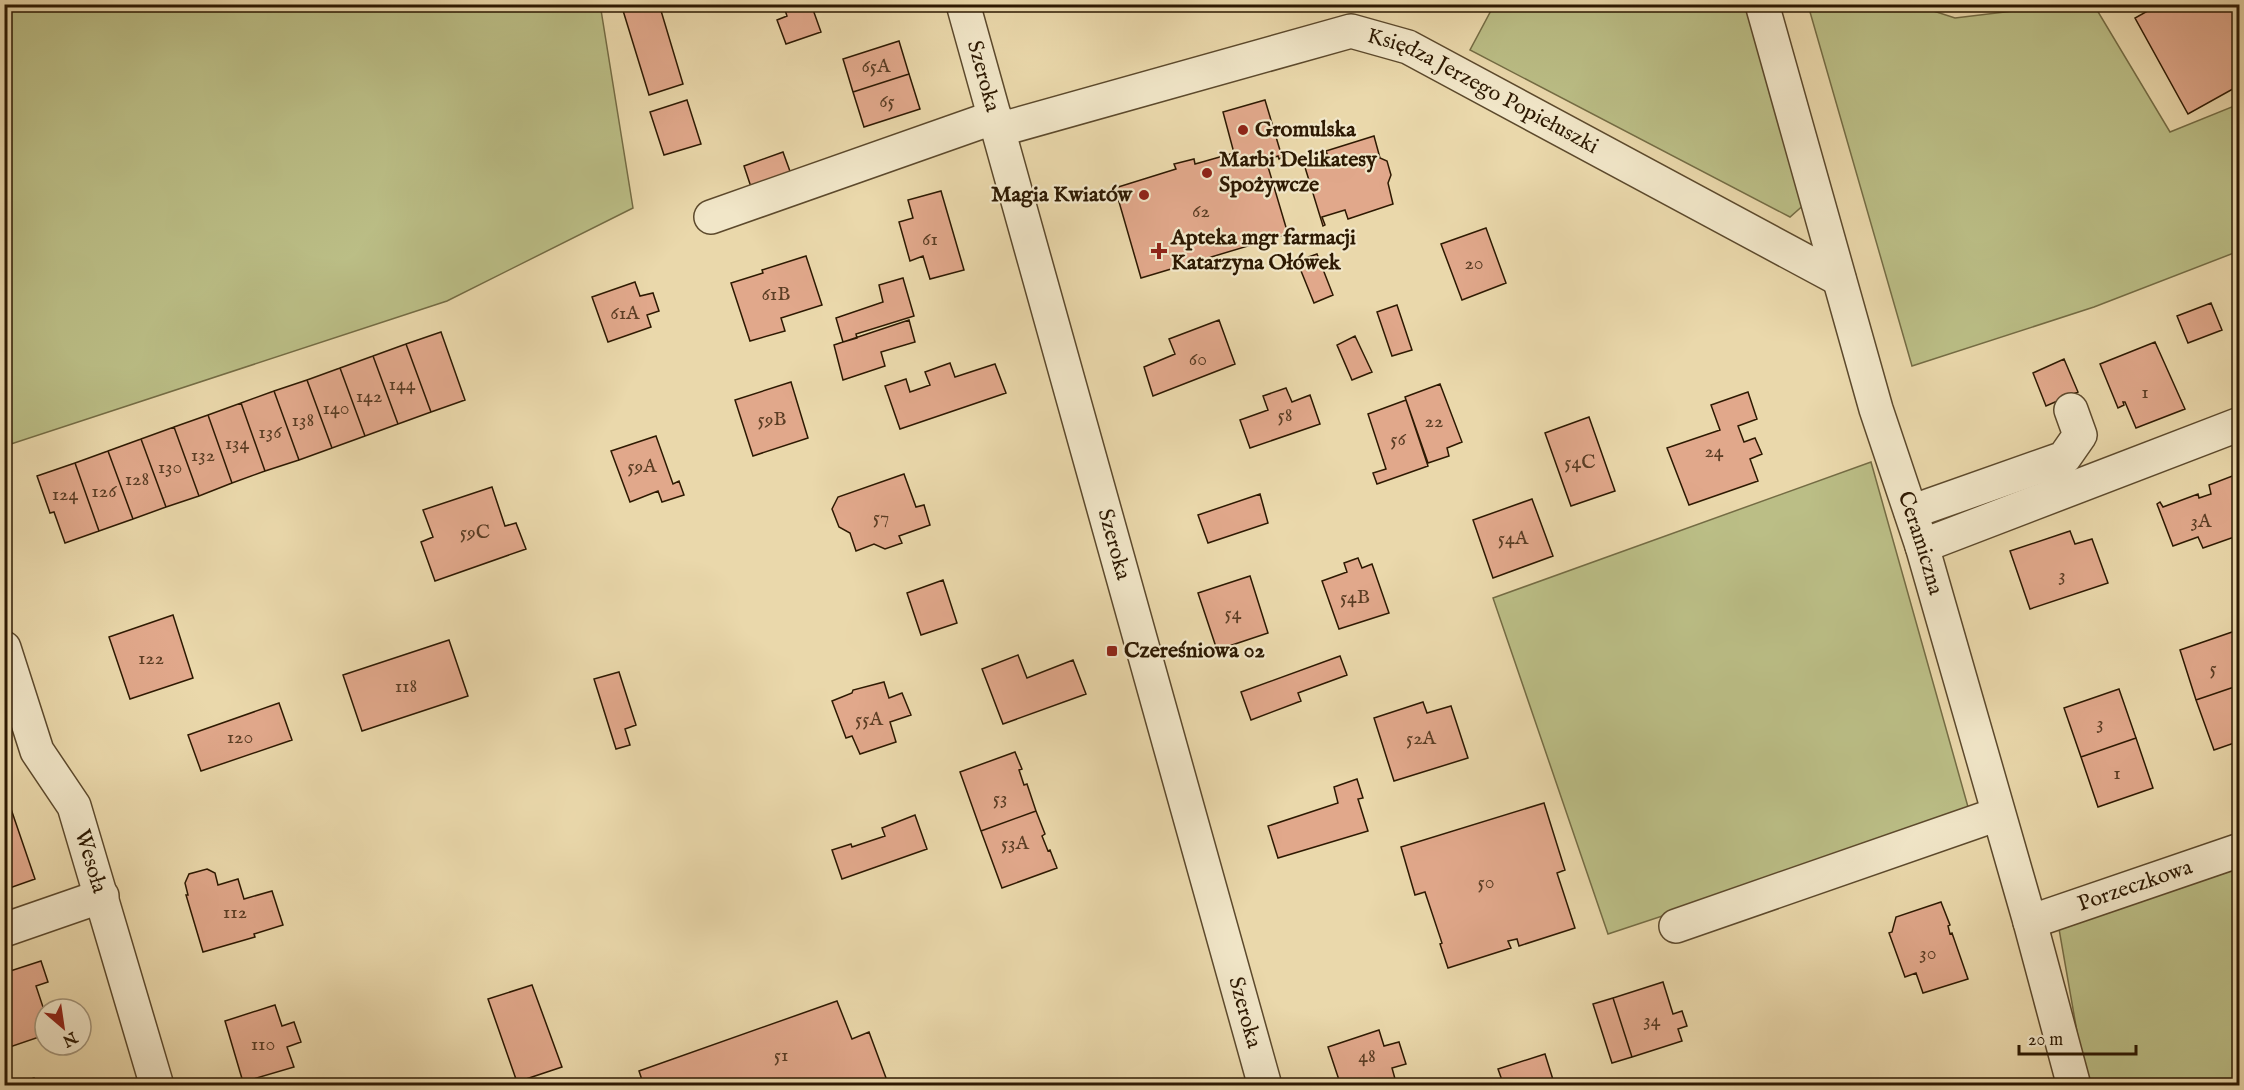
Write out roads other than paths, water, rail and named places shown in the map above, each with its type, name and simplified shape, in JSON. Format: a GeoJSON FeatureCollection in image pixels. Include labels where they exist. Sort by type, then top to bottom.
{"type":"FeatureCollection","features":[{"type":"Feature","properties":{"kind":"street","name":"Szeroka"},"geometry":{"type":"LineString","coordinates":[[963,4],[1265,1086]]}},
{"type":"Feature","properties":{"kind":"street","name":"Ceramiczna"},"geometry":{"type":"LineString","coordinates":[[1762,4],[1876,409],[1922,546],[2030,922],[2074,1086]]}},
{"type":"Feature","properties":{"kind":"street","name":"Księdza Jerzego Popiełuszki"},"geometry":{"type":"LineString","coordinates":[[711,217],[996,124],[1351,31],[1408,47],[1839,279]]}},
{"type":"Feature","properties":{"kind":"street"},"geometry":{"type":"LineString","coordinates":[[1911,513],[2064,458],[2080,435],[2071,410]]}},
{"type":"Feature","properties":{"kind":"street"},"geometry":{"type":"LineString","coordinates":[[1922,546],[2240,424]]}},
{"type":"Feature","properties":{"kind":"street","name":"Wesoła"},"geometry":{"type":"LineString","coordinates":[[4,648],[37,751],[74,806],[157,1086]]}},
{"type":"Feature","properties":{"kind":"street"},"geometry":{"type":"LineString","coordinates":[[1676,926],[1998,814]]}},
{"type":"Feature","properties":{"kind":"street","name":"Porzeczkowa"},"geometry":{"type":"LineString","coordinates":[[2030,922],[2240,850]]}},
{"type":"Feature","properties":{"kind":"street"},"geometry":{"type":"LineString","coordinates":[[4,930],[102,896]]}},
{"type":"Feature","properties":{"kind":"place","name":"Gromulska"},"geometry":{"type":"Point","coordinates":[1243,130]}},
{"type":"Feature","properties":{"kind":"place","name":"Marbi Delikatesy Spożywcze"},"geometry":{"type":"Point","coordinates":[1207,173]}},
{"type":"Feature","properties":{"kind":"place","name":"Magia Kwiatów"},"geometry":{"type":"Point","coordinates":[1144,195]}},
{"type":"Feature","properties":{"kind":"place","name":"Apteka mgr farmacji Katarzyna Ołówek"},"geometry":{"type":"Point","coordinates":[1159,251]}},
{"type":"Feature","properties":{"kind":"place","name":"Czereśniowa 02"},"geometry":{"type":"Point","coordinates":[1112,651]}}]}
